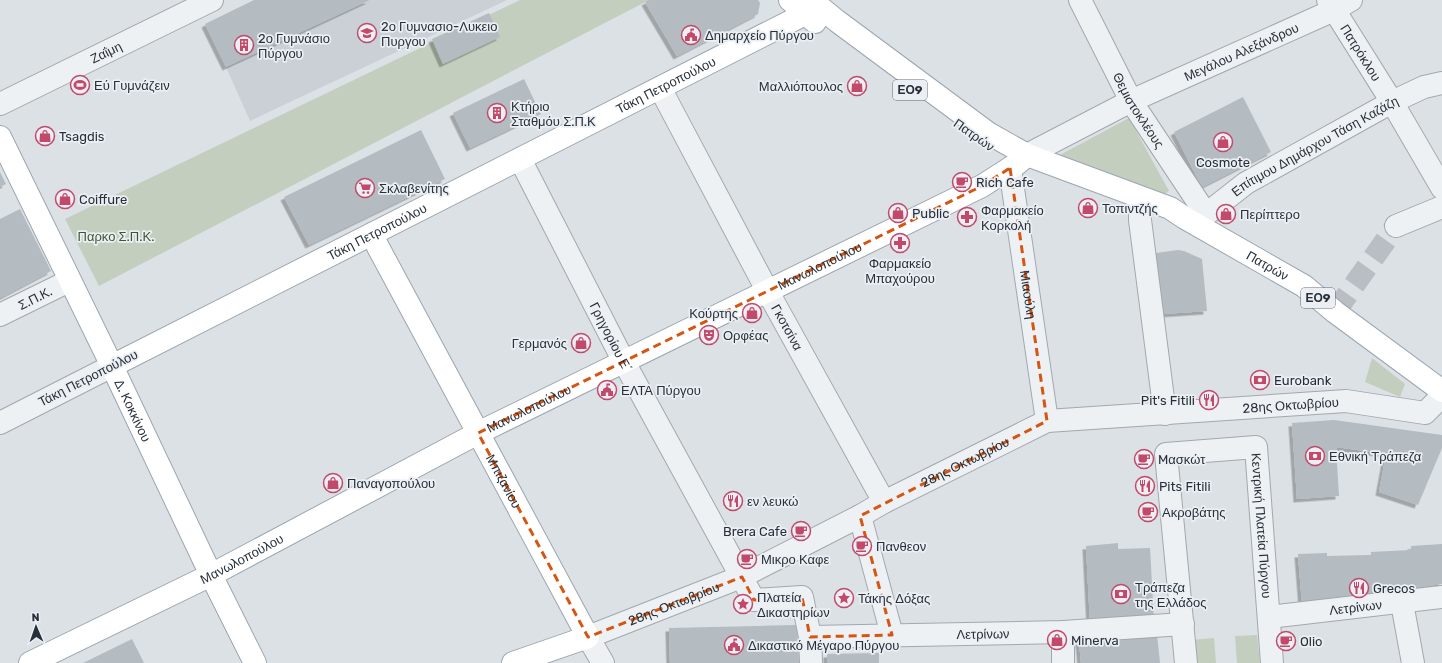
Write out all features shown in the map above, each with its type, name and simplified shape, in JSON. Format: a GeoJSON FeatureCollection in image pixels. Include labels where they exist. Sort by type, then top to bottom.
{"type":"FeatureCollection","features":[{"type":"Feature","properties":{"kind":"main road","name":"Τάκη Πετροπούλου"},"geometry":{"type":"LineString","coordinates":[[112,366],[660,88],[810,4]]}},
{"type":"Feature","properties":{"kind":"main road","name":"Πατρών"},"geometry":{"type":"LineString","coordinates":[[810,4],[832,36],[998,152],[1037,172],[1140,210],[1168,217],[1195,219]]}},
{"type":"Feature","properties":{"kind":"main road","name":"Δ. Κοκκίνου"},"geometry":{"type":"LineString","coordinates":[[0,137],[69,281],[112,366],[211,575],[255,663]]}},
{"type":"Feature","properties":{"kind":"main road","name":"Πατρών"},"geometry":{"type":"LineString","coordinates":[[1018,162],[1170,208],[1195,219],[1304,286],[1335,312],[1442,391]]}},
{"type":"Feature","properties":{"kind":"main road","name":"Μανωλοπούλου"},"geometry":{"type":"LineString","coordinates":[[30,663],[211,575],[478,433],[982,186],[1018,162]]}},
{"type":"Feature","properties":{"kind":"main road","name":"Μπιζανίου"},"geometry":{"type":"LineString","coordinates":[[372,234],[588,636]]}},
{"type":"Feature","properties":{"kind":"main road","name":"28ης Οκτωβρίου"},"geometry":{"type":"LineString","coordinates":[[513,663],[588,636]]}},
{"type":"Feature","properties":{"kind":"street","name":"Ζαΐμη"},"geometry":{"type":"LineString","coordinates":[[0,104],[212,0]]}},
{"type":"Feature","properties":{"kind":"street","name":"Θεμιστοκλέους"},"geometry":{"type":"LineString","coordinates":[[1086,2],[1131,101],[1195,219]]}},
{"type":"Feature","properties":{"kind":"street","name":"Μεγάλου Αλεξάνδρου"},"geometry":{"type":"LineString","coordinates":[[1018,162],[1131,101],[1337,3]]}},
{"type":"Feature","properties":{"kind":"street","name":"Πατρόκλου"},"geometry":{"type":"LineString","coordinates":[[1337,3],[1442,188]]}},
{"type":"Feature","properties":{"kind":"street","name":"Επίτιμου Δημάρχου Τάση Καζάζη"},"geometry":{"type":"LineString","coordinates":[[1195,219],[1246,183],[1392,102],[1424,87],[1442,83]]}},
{"type":"Feature","properties":{"kind":"street","name":"Γκοτσίνα"},"geometry":{"type":"LineString","coordinates":[[660,88],[768,292],[884,502]]}},
{"type":"Feature","properties":{"kind":"street","name":"Γρηγορίου Ε΄"},"geometry":{"type":"LineString","coordinates":[[520,159],[624,362],[754,600],[802,597],[810,637]]}},
{"type":"Feature","properties":{"kind":"street","name":"Μιαούλη"},"geometry":{"type":"LineString","coordinates":[[1018,162],[1048,421]]}},
{"type":"Feature","properties":{"kind":"street"},"geometry":{"type":"LineString","coordinates":[[1396,226],[1442,207]]}},
{"type":"Feature","properties":{"kind":"street"},"geometry":{"type":"LineString","coordinates":[[1140,210],[1140,220],[1165,414]]}},
{"type":"Feature","properties":{"kind":"street","name":"Σ.Π.Κ."},"geometry":{"type":"LineString","coordinates":[[0,315],[69,281]]}},
{"type":"Feature","properties":{"kind":"street","name":"Τάκη Πετροπούλου"},"geometry":{"type":"LineString","coordinates":[[0,423],[112,366]]}},
{"type":"Feature","properties":{"kind":"street","name":"28ης Οκτωβρίου"},"geometry":{"type":"LineString","coordinates":[[588,636],[742,577],[884,502],[1048,421],[1346,402],[1425,413],[1442,396]]}},
{"type":"Feature","properties":{"kind":"street","name":"Κεντρική Πλατεία Πύργου"},"geometry":{"type":"LineString","coordinates":[[1186,663],[1166,454],[1256,447],[1272,663]]}},
{"type":"Feature","properties":{"kind":"street"},"geometry":{"type":"LineString","coordinates":[[860,516],[892,635]]}},
{"type":"Feature","properties":{"kind":"street","name":"Λετρίνων"},"geometry":{"type":"LineString","coordinates":[[1269,618],[1442,597]]}},
{"type":"Feature","properties":{"kind":"street"},"geometry":{"type":"LineString","coordinates":[[1402,603],[1413,663]]}},
{"type":"Feature","properties":{"kind":"street","name":"Λετρίνων"},"geometry":{"type":"LineString","coordinates":[[810,637],[1063,632],[1182,624]]}},
{"type":"Feature","properties":{"kind":"street"},"geometry":{"type":"LineString","coordinates":[[1063,632],[1063,663]]}},
{"type":"Feature","properties":{"kind":"street","name":"Μπιζανίου"},"geometry":{"type":"LineString","coordinates":[[588,636],[603,663]]}},
{"type":"Feature","properties":{"kind":"street"},"geometry":{"type":"LineString","coordinates":[[810,637],[811,663]]}},
{"type":"Feature","properties":{"kind":"highlighted area"},"geometry":{"type":"Polygon","coordinates":[[[1010,168],[1047,421],[860,516],[892,635],[810,637],[802,597],[754,600],[742,577],[588,637],[478,433],[982,186],[1010,168]]]}},
{"type":"Feature","properties":{"kind":"shaded area","name":"2ο Γυμνασιο-Λυκειο Πυργου"},"geometry":{"type":"Polygon","coordinates":[[[370,0],[507,0],[250,121],[226,67],[370,0]]]}},
{"type":"Feature","properties":{"kind":"green space","name":"Παρκο Σ.Π.Κ."},"geometry":{"type":"Polygon","coordinates":[[[520,0],[649,0],[99,286],[65,219],[520,0]]]}},
{"type":"Feature","properties":{"kind":"green space"},"geometry":{"type":"Polygon","coordinates":[[[1129,118],[1169,191],[1162,196],[1058,156],[1129,118]]]}},
{"type":"Feature","properties":{"kind":"green space"},"geometry":{"type":"Polygon","coordinates":[[[1372,358],[1405,384],[1400,397],[1365,382],[1372,358]]]}},
{"type":"Feature","properties":{"kind":"green space"},"geometry":{"type":"Polygon","coordinates":[[[1257,635],[1260,663],[1237,663],[1235,636],[1257,635]]]}},
{"type":"Feature","properties":{"kind":"green space"},"geometry":{"type":"Polygon","coordinates":[[[1214,638],[1216,663],[1194,663],[1192,640],[1214,638]]]}},
{"type":"Feature","properties":{"kind":"building","name":"2ο Γυμνάσιο Πύργου"},"geometry":{"type":"Polygon","coordinates":[[[254,0],[370,0],[226,67],[205,24],[254,0]]]}},
{"type":"Feature","properties":{"kind":"building","name":"Δημαρχείο Πύργου"},"geometry":{"type":"Polygon","coordinates":[[[649,0],[758,0],[760,3],[758,14],[677,56],[645,2],[649,0]]]}},
{"type":"Feature","properties":{"kind":"building"},"geometry":{"type":"Polygon","coordinates":[[[489,13],[500,37],[443,64],[432,39],[489,13]]]}},
{"type":"Feature","properties":{"kind":"building","name":"Κτήριο Σταθμόυ Σ.Π.Κ"},"geometry":{"type":"Polygon","coordinates":[[[524,79],[541,114],[470,148],[453,113],[524,79]]]}},
{"type":"Feature","properties":{"kind":"building","name":"Cosmote"},"geometry":{"type":"Polygon","coordinates":[[[1243,97],[1271,152],[1202,187],[1174,132],[1243,97]]]}},
{"type":"Feature","properties":{"kind":"building","name":"Σκλαβενίτης"},"geometry":{"type":"Polygon","coordinates":[[[421,130],[445,179],[309,245],[284,197],[421,130]]]}},
{"type":"Feature","properties":{"kind":"building"},"geometry":{"type":"Polygon","coordinates":[[[0,172],[6,184],[0,187],[0,172]]]}},
{"type":"Feature","properties":{"kind":"building"},"geometry":{"type":"Polygon","coordinates":[[[20,209],[51,271],[0,298],[0,219],[20,209]]]}},
{"type":"Feature","properties":{"kind":"building"},"geometry":{"type":"Polygon","coordinates":[[[1178,250],[1202,259],[1207,311],[1163,314],[1156,253],[1178,250]]]}},
{"type":"Feature","properties":{"kind":"building"},"geometry":{"type":"Polygon","coordinates":[[[1334,420],[1442,435],[1442,448],[1418,505],[1379,492],[1386,454],[1336,447],[1339,496],[1297,499],[1292,423],[1334,420]]]}},
{"type":"Feature","properties":{"kind":"building","name":"Τράπεζα της Ελλάδος"},"geometry":{"type":"Polygon","coordinates":[[[1118,543],[1118,549],[1150,548],[1154,620],[1090,623],[1086,546],[1118,543]]]}},
{"type":"Feature","properties":{"kind":"building"},"geometry":{"type":"Polygon","coordinates":[[[1442,544],[1442,584],[1302,604],[1298,554],[1327,553],[1327,556],[1371,555],[1371,552],[1411,550],[1411,546],[1442,544]]]}},
{"type":"Feature","properties":{"kind":"building","name":"Δικαστικό Μέγαρο Πύργου"},"geometry":{"type":"Polygon","coordinates":[[[797,625],[799,663],[670,663],[669,628],[797,625]]]}},
{"type":"Feature","properties":{"kind":"building"},"geometry":{"type":"Polygon","coordinates":[[[1157,634],[1160,663],[1081,663],[1079,641],[1157,634]]]}},
{"type":"Feature","properties":{"kind":"building"},"geometry":{"type":"Polygon","coordinates":[[[132,639],[144,663],[83,663],[132,639]]]}},
{"type":"Feature","properties":{"kind":"building"},"geometry":{"type":"Polygon","coordinates":[[[879,653],[879,663],[827,663],[827,654],[879,653]]]}},
{"type":"Feature","properties":{"kind":"tunnel"},"geometry":{"type":"LineString","coordinates":[[1335,312],[1396,226]]}},
{"type":"Feature","properties":{"kind":"place","name":"2ο Γυμνασιο-Λυκειο Πυργου"},"geometry":{"type":"Point","coordinates":[367,33]}},
{"type":"Feature","properties":{"kind":"place","name":"Δημαρχείο Πύργου"},"geometry":{"type":"Point","coordinates":[691,35]}},
{"type":"Feature","properties":{"kind":"place","name":"2ο Γυμνάσιο Πύργου"},"geometry":{"type":"Point","coordinates":[244,45]}},
{"type":"Feature","properties":{"kind":"place","name":"Εύ Γυμνάζειν"},"geometry":{"type":"Point","coordinates":[80,85]}},
{"type":"Feature","properties":{"kind":"place","name":"Μαλλιόπουλος"},"geometry":{"type":"Point","coordinates":[857,86]}},
{"type":"Feature","properties":{"kind":"place","name":"Κτήριο Σταθμόυ Σ.Π.Κ"},"geometry":{"type":"Point","coordinates":[497,113]}},
{"type":"Feature","properties":{"kind":"place","name":"Tsagdis"},"geometry":{"type":"Point","coordinates":[45,136]}},
{"type":"Feature","properties":{"kind":"place","name":"Cosmote"},"geometry":{"type":"Point","coordinates":[1223,142]}},
{"type":"Feature","properties":{"kind":"place","name":"Rich Cafe"},"geometry":{"type":"Point","coordinates":[962,182]}},
{"type":"Feature","properties":{"kind":"place","name":"Σκλαβενίτης"},"geometry":{"type":"Point","coordinates":[365,188]}},
{"type":"Feature","properties":{"kind":"place","name":"Coiffure"},"geometry":{"type":"Point","coordinates":[65,199]}},
{"type":"Feature","properties":{"kind":"place","name":"Τοπιντζής"},"geometry":{"type":"Point","coordinates":[1088,208]}},
{"type":"Feature","properties":{"kind":"place","name":"Public"},"geometry":{"type":"Point","coordinates":[898,213]}},
{"type":"Feature","properties":{"kind":"place","name":"Περίπτερο"},"geometry":{"type":"Point","coordinates":[1226,214]}},
{"type":"Feature","properties":{"kind":"place","name":"Φαρμακείο Κορκολή"},"geometry":{"type":"Point","coordinates":[967,217]}},
{"type":"Feature","properties":{"kind":"place","name":"Φαρμακείο Μπαχούρου"},"geometry":{"type":"Point","coordinates":[900,243]}},
{"type":"Feature","properties":{"kind":"place","name":"Κούρτης"},"geometry":{"type":"Point","coordinates":[752,313]}},
{"type":"Feature","properties":{"kind":"place","name":"Ορφέας"},"geometry":{"type":"Point","coordinates":[709,335]}},
{"type":"Feature","properties":{"kind":"place","name":"Γερμανός"},"geometry":{"type":"Point","coordinates":[581,343]}},
{"type":"Feature","properties":{"kind":"place","name":"Eurobank"},"geometry":{"type":"Point","coordinates":[1260,380]}},
{"type":"Feature","properties":{"kind":"place","name":"ΕΛΤΑ Πύργου"},"geometry":{"type":"Point","coordinates":[607,390]}},
{"type":"Feature","properties":{"kind":"place","name":"Pit's Fitili"},"geometry":{"type":"Point","coordinates":[1209,400]}},
{"type":"Feature","properties":{"kind":"place","name":"Εθνική Τράπεζα"},"geometry":{"type":"Point","coordinates":[1315,456]}},
{"type":"Feature","properties":{"kind":"place","name":"Mασκώτ"},"geometry":{"type":"Point","coordinates":[1144,459]}},
{"type":"Feature","properties":{"kind":"place","name":"Παναγοπούλου"},"geometry":{"type":"Point","coordinates":[333,483]}},
{"type":"Feature","properties":{"kind":"place","name":"Pits Fitili"},"geometry":{"type":"Point","coordinates":[1145,486]}},
{"type":"Feature","properties":{"kind":"place","name":"εν λευκώ"},"geometry":{"type":"Point","coordinates":[733,501]}},
{"type":"Feature","properties":{"kind":"place","name":"Ακροβάτης"},"geometry":{"type":"Point","coordinates":[1148,512]}},
{"type":"Feature","properties":{"kind":"place","name":"Brera Cafe"},"geometry":{"type":"Point","coordinates":[801,531]}},
{"type":"Feature","properties":{"kind":"place","name":"Πανθεον"},"geometry":{"type":"Point","coordinates":[862,546]}},
{"type":"Feature","properties":{"kind":"place","name":"Μικρο Καφε"},"geometry":{"type":"Point","coordinates":[747,559]}},
{"type":"Feature","properties":{"kind":"place","name":"Grecos"},"geometry":{"type":"Point","coordinates":[1359,588]}},
{"type":"Feature","properties":{"kind":"place","name":"Τράπεζα της Ελλάδος"},"geometry":{"type":"Point","coordinates":[1121,594]}},
{"type":"Feature","properties":{"kind":"place","name":"Τάκης Δόξας"},"geometry":{"type":"Point","coordinates":[844,598]}},
{"type":"Feature","properties":{"kind":"place","name":"Πλατεία Δικαστηρίων"},"geometry":{"type":"Point","coordinates":[743,604]}},
{"type":"Feature","properties":{"kind":"place","name":"Minerva"},"geometry":{"type":"Point","coordinates":[1057,640]}},
{"type":"Feature","properties":{"kind":"place","name":"Olio"},"geometry":{"type":"Point","coordinates":[1286,641]}},
{"type":"Feature","properties":{"kind":"place","name":"Δικαστικό Μέγαρο Πύργου"},"geometry":{"type":"Point","coordinates":[734,645]}}]}
